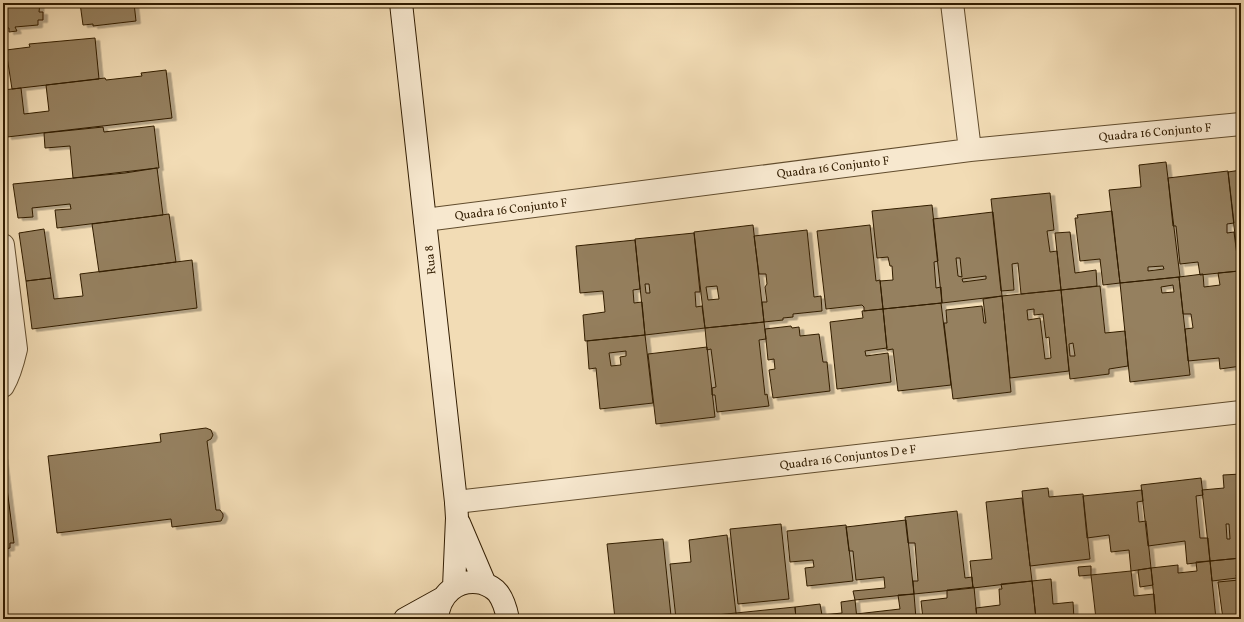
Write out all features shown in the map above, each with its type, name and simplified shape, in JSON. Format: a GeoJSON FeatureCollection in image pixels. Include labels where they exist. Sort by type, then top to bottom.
{"type":"FeatureCollection","features":[{"type":"Feature","properties":{"kind":"street","name":"Rua 8"},"geometry":{"type":"LineString","coordinates":[[401,3],[456,510],[448,593],[439,607],[437,619]]}},
{"type":"Feature","properties":{"kind":"street"},"geometry":{"type":"LineString","coordinates":[[952,3],[970,150]]}},
{"type":"Feature","properties":{"kind":"street","name":"Quadra 16 Conjunto F"},"geometry":{"type":"LineString","coordinates":[[425,220],[970,150],[1241,124]]}},
{"type":"Feature","properties":{"kind":"street"},"geometry":{"type":"LineString","coordinates":[[3,245],[16,349],[13,364],[8,378],[3,386]]}},
{"type":"Feature","properties":{"kind":"street","name":"Quadra 16 Conjuntos D e F"},"geometry":{"type":"LineString","coordinates":[[456,510],[1241,412]]}},
{"type":"Feature","properties":{"kind":"street","name":"Rua 8"},"geometry":{"type":"LineString","coordinates":[[456,510],[485,584]]}},
{"type":"Feature","properties":{"kind":"street"},"geometry":{"type":"LineString","coordinates":[[405,619],[468,582],[485,584],[497,592],[505,606],[508,619]]}},
{"type":"Feature","properties":{"kind":"building"},"geometry":{"type":"Polygon","coordinates":[[[3,3],[40,3],[39,12],[43,12],[43,20],[38,20],[38,25],[15,27],[17,31],[9,32],[9,28],[5,28],[3,3]]]}},
{"type":"Feature","properties":{"kind":"building"},"geometry":{"type":"Polygon","coordinates":[[[80,3],[134,3],[136,21],[93,26],[93,24],[83,25],[80,3]]]}},
{"type":"Feature","properties":{"kind":"building"},"geometry":{"type":"Polygon","coordinates":[[[95,38],[99,79],[12,89],[6,50],[30,47],[29,44],[95,38]]]}},
{"type":"Feature","properties":{"kind":"building"},"geometry":{"type":"Polygon","coordinates":[[[166,70],[172,118],[7,137],[3,109],[3,90],[21,88],[24,114],[49,111],[46,85],[105,78],[106,80],[142,76],[141,73],[166,70]]]}},
{"type":"Feature","properties":{"kind":"building"},"geometry":{"type":"Polygon","coordinates":[[[154,126],[159,168],[73,178],[70,146],[45,148],[44,133],[103,127],[104,132],[154,126]]]}},
{"type":"Feature","properties":{"kind":"building"},"geometry":{"type":"Polygon","coordinates":[[[1166,162],[1180,277],[1120,283],[1109,190],[1141,187],[1139,165],[1166,162]],[[1163,266],[1148,267],[1148,271],[1164,269],[1163,266]]]}},
{"type":"Feature","properties":{"kind":"building"},"geometry":{"type":"Polygon","coordinates":[[[157,168],[163,215],[57,228],[55,210],[71,209],[70,204],[32,208],[33,217],[18,218],[13,184],[125,173],[157,168]]]}},
{"type":"Feature","properties":{"kind":"building"},"geometry":{"type":"Polygon","coordinates":[[[1241,170],[1241,270],[1239,271],[1228,172],[1241,170]]]}},
{"type":"Feature","properties":{"kind":"building"},"geometry":{"type":"Polygon","coordinates":[[[1228,171],[1234,223],[1227,224],[1227,233],[1234,232],[1239,271],[1200,275],[1198,262],[1180,264],[1176,226],[1173,226],[1168,178],[1228,171]]]}},
{"type":"Feature","properties":{"kind":"building"},"geometry":{"type":"Polygon","coordinates":[[[1050,193],[1054,230],[1047,231],[1050,252],[1057,251],[1061,290],[1021,294],[1018,263],[1012,264],[1014,290],[1001,291],[991,199],[1050,193]]]}},
{"type":"Feature","properties":{"kind":"building"},"geometry":{"type":"Polygon","coordinates":[[[932,205],[938,261],[934,262],[936,288],[941,287],[942,303],[883,309],[880,281],[893,280],[892,266],[890,266],[888,257],[877,258],[872,211],[932,205]]]}},
{"type":"Feature","properties":{"kind":"building"},"geometry":{"type":"Polygon","coordinates":[[[1112,211],[1120,283],[1103,285],[1100,259],[1080,261],[1075,218],[1078,218],[1077,215],[1112,211]]]}},
{"type":"Feature","properties":{"kind":"building"},"geometry":{"type":"Polygon","coordinates":[[[993,212],[1002,296],[942,303],[933,219],[993,212]],[[956,258],[958,276],[962,277],[960,258],[956,258]],[[986,276],[962,279],[963,282],[986,279],[986,276]]]}},
{"type":"Feature","properties":{"kind":"building"},"geometry":{"type":"Polygon","coordinates":[[[169,214],[176,262],[99,272],[92,224],[169,214]]]}},
{"type":"Feature","properties":{"kind":"building"},"geometry":{"type":"Polygon","coordinates":[[[753,225],[764,322],[705,328],[694,232],[753,225]],[[717,286],[706,287],[708,300],[719,299],[717,286]]]}},
{"type":"Feature","properties":{"kind":"building"},"geometry":{"type":"Polygon","coordinates":[[[870,225],[876,281],[880,280],[883,309],[864,311],[864,307],[862,305],[826,309],[817,231],[870,225]]]}},
{"type":"Feature","properties":{"kind":"building"},"geometry":{"type":"Polygon","coordinates":[[[44,229],[51,278],[26,281],[19,233],[44,229]]]}},
{"type":"Feature","properties":{"kind":"building"},"geometry":{"type":"Polygon","coordinates":[[[807,230],[814,297],[821,296],[822,311],[793,314],[793,317],[783,318],[783,320],[764,322],[762,302],[767,302],[765,287],[767,284],[766,274],[759,274],[754,236],[807,230]]]}},
{"type":"Feature","properties":{"kind":"building"},"geometry":{"type":"Polygon","coordinates":[[[1070,232],[1075,273],[1096,270],[1097,286],[1061,290],[1055,233],[1070,232]]]}},
{"type":"Feature","properties":{"kind":"building"},"geometry":{"type":"Polygon","coordinates":[[[694,233],[700,292],[695,292],[696,307],[702,306],[705,328],[645,335],[635,239],[694,233]],[[645,284],[646,293],[650,293],[649,284],[645,284]]]}},
{"type":"Feature","properties":{"kind":"building"},"geometry":{"type":"Polygon","coordinates":[[[635,240],[640,289],[633,290],[634,303],[642,302],[645,335],[585,341],[583,315],[605,312],[603,291],[580,293],[576,246],[635,240]]]}},
{"type":"Feature","properties":{"kind":"building"},"geometry":{"type":"Polygon","coordinates":[[[192,260],[197,308],[32,329],[26,281],[51,278],[54,299],[83,296],[80,274],[192,260]]]}},
{"type":"Feature","properties":{"kind":"building"},"geometry":{"type":"Polygon","coordinates":[[[1241,270],[1241,294],[1239,271],[1241,270]]]}},
{"type":"Feature","properties":{"kind":"building"},"geometry":{"type":"Polygon","coordinates":[[[1239,271],[1241,294],[1241,366],[1220,369],[1219,358],[1188,361],[1185,329],[1193,328],[1191,314],[1183,314],[1179,277],[1203,274],[1204,287],[1220,285],[1218,273],[1239,271]]]}},
{"type":"Feature","properties":{"kind":"building"},"geometry":{"type":"Polygon","coordinates":[[[1179,277],[1190,375],[1130,382],[1120,283],[1179,277]],[[1173,285],[1161,287],[1162,293],[1174,292],[1173,285]]]}},
{"type":"Feature","properties":{"kind":"building"},"geometry":{"type":"Polygon","coordinates":[[[1100,286],[1105,333],[1125,331],[1128,366],[1109,369],[1109,374],[1070,379],[1061,290],[1100,286]],[[1073,343],[1069,344],[1070,356],[1075,356],[1073,343]]]}},
{"type":"Feature","properties":{"kind":"building"},"geometry":{"type":"Polygon","coordinates":[[[1061,290],[1069,371],[1010,378],[1002,296],[1061,290]],[[1034,309],[1027,310],[1028,320],[1040,318],[1045,359],[1051,358],[1049,337],[1046,338],[1043,314],[1034,315],[1034,309]]]}},
{"type":"Feature","properties":{"kind":"building"},"geometry":{"type":"Polygon","coordinates":[[[1002,296],[1011,392],[953,399],[944,323],[947,323],[946,310],[982,306],[984,323],[986,323],[983,299],[1002,296]]]}},
{"type":"Feature","properties":{"kind":"building"},"geometry":{"type":"Polygon","coordinates":[[[941,303],[951,385],[898,391],[893,349],[887,350],[883,309],[941,303]]]}},
{"type":"Feature","properties":{"kind":"building"},"geometry":{"type":"Polygon","coordinates":[[[883,309],[887,348],[865,351],[866,356],[888,353],[891,382],[837,389],[830,322],[863,318],[862,311],[883,309]]]}},
{"type":"Feature","properties":{"kind":"building"},"geometry":{"type":"Polygon","coordinates":[[[764,322],[766,339],[759,340],[765,395],[767,394],[769,406],[717,412],[715,395],[712,395],[712,388],[716,387],[711,349],[707,350],[705,328],[764,322]]]}},
{"type":"Feature","properties":{"kind":"building"},"geometry":{"type":"Polygon","coordinates":[[[791,326],[792,328],[799,327],[800,336],[819,334],[823,362],[827,362],[830,391],[773,398],[769,370],[775,369],[774,359],[768,360],[765,329],[791,326]]]}},
{"type":"Feature","properties":{"kind":"building"},"geometry":{"type":"Polygon","coordinates":[[[645,335],[653,403],[600,409],[596,368],[589,369],[587,341],[645,335]],[[626,351],[609,353],[611,366],[621,365],[620,357],[626,356],[626,351]]]}},
{"type":"Feature","properties":{"kind":"building"},"geometry":{"type":"Polygon","coordinates":[[[707,347],[715,417],[656,424],[648,354],[707,347]]]}},
{"type":"Feature","properties":{"kind":"building"},"geometry":{"type":"Polygon","coordinates":[[[206,428],[211,430],[213,435],[211,439],[207,441],[216,510],[220,510],[223,514],[221,521],[172,527],[171,519],[57,533],[48,456],[161,442],[160,434],[206,428]]]}},
{"type":"Feature","properties":{"kind":"building"},"geometry":{"type":"Polygon","coordinates":[[[3,457],[14,543],[10,543],[10,548],[5,549],[6,554],[3,554],[3,457]]]}},
{"type":"Feature","properties":{"kind":"building"},"geometry":{"type":"Polygon","coordinates":[[[1241,474],[1241,558],[1210,561],[1202,490],[1224,488],[1223,475],[1241,474]],[[1226,524],[1227,539],[1230,539],[1229,524],[1226,524]]]}},
{"type":"Feature","properties":{"kind":"building"},"geometry":{"type":"Polygon","coordinates":[[[1201,478],[1203,495],[1196,496],[1200,538],[1208,538],[1210,561],[1187,564],[1185,541],[1148,546],[1141,485],[1201,478]]]}},
{"type":"Feature","properties":{"kind":"building"},"geometry":{"type":"Polygon","coordinates":[[[1048,488],[1049,497],[1083,494],[1090,559],[1030,566],[1022,491],[1048,488]]]}},
{"type":"Feature","properties":{"kind":"building"},"geometry":{"type":"Polygon","coordinates":[[[1142,490],[1143,501],[1137,502],[1139,522],[1146,521],[1151,568],[1131,571],[1129,550],[1111,552],[1109,535],[1087,538],[1083,496],[1142,490]]]}},
{"type":"Feature","properties":{"kind":"building"},"geometry":{"type":"Polygon","coordinates":[[[1022,498],[1032,581],[973,588],[970,561],[992,559],[986,502],[1022,498]]]}},
{"type":"Feature","properties":{"kind":"building"},"geometry":{"type":"Polygon","coordinates":[[[957,511],[965,578],[972,577],[973,588],[914,594],[913,581],[918,581],[915,543],[908,543],[905,517],[957,511]]]}},
{"type":"Feature","properties":{"kind":"building"},"geometry":{"type":"Polygon","coordinates":[[[906,520],[914,594],[855,600],[853,591],[885,588],[884,577],[856,580],[853,551],[849,551],[846,527],[906,520]]]}},
{"type":"Feature","properties":{"kind":"building"},"geometry":{"type":"Polygon","coordinates":[[[781,524],[789,599],[738,604],[730,529],[781,524]]]}},
{"type":"Feature","properties":{"kind":"building"},"geometry":{"type":"Polygon","coordinates":[[[846,525],[853,581],[807,586],[805,568],[814,567],[813,560],[790,562],[787,531],[846,525]]]}},
{"type":"Feature","properties":{"kind":"building"},"geometry":{"type":"Polygon","coordinates":[[[727,535],[736,613],[676,619],[670,564],[691,562],[689,540],[727,535]]]}},
{"type":"Feature","properties":{"kind":"building"},"geometry":{"type":"Polygon","coordinates":[[[663,539],[671,616],[641,619],[615,619],[607,544],[663,539]]]}},
{"type":"Feature","properties":{"kind":"building"},"geometry":{"type":"Polygon","coordinates":[[[1241,558],[1241,619],[1223,619],[1218,582],[1239,580],[1239,575],[1236,575],[1237,578],[1212,581],[1210,561],[1241,558]]]}},
{"type":"Feature","properties":{"kind":"building"},"geometry":{"type":"Polygon","coordinates":[[[1210,561],[1216,619],[1156,619],[1151,568],[1178,565],[1178,573],[1197,571],[1196,562],[1210,561]]]}},
{"type":"Feature","properties":{"kind":"building"},"geometry":{"type":"Polygon","coordinates":[[[1091,566],[1091,575],[1079,576],[1078,567],[1091,566]]]}},
{"type":"Feature","properties":{"kind":"building"},"geometry":{"type":"Polygon","coordinates":[[[1151,568],[1153,585],[1140,587],[1138,570],[1151,568]]]}},
{"type":"Feature","properties":{"kind":"building"},"geometry":{"type":"Polygon","coordinates":[[[1131,571],[1134,596],[1154,594],[1156,619],[1096,619],[1091,575],[1131,571]]]}},
{"type":"Feature","properties":{"kind":"building"},"geometry":{"type":"Polygon","coordinates":[[[1051,579],[1053,604],[1073,602],[1074,619],[1036,619],[1032,581],[1051,579]]]}},
{"type":"Feature","properties":{"kind":"building"},"geometry":{"type":"Polygon","coordinates":[[[1032,581],[1036,619],[977,619],[976,608],[1000,605],[999,589],[1002,589],[1001,584],[1032,581]]]}},
{"type":"Feature","properties":{"kind":"building"},"geometry":{"type":"Polygon","coordinates":[[[974,587],[977,619],[923,619],[921,601],[947,598],[947,590],[974,587]]]}},
{"type":"Feature","properties":{"kind":"building"},"geometry":{"type":"Polygon","coordinates":[[[914,594],[916,619],[857,619],[856,614],[900,609],[898,595],[914,594]]]}},
{"type":"Feature","properties":{"kind":"building"},"geometry":{"type":"Polygon","coordinates":[[[855,600],[857,619],[796,619],[795,607],[820,604],[822,615],[842,613],[841,602],[855,600]]]}},
{"type":"Feature","properties":{"kind":"building"},"geometry":{"type":"Polygon","coordinates":[[[795,607],[796,619],[736,619],[736,613],[795,607]]]}}]}
